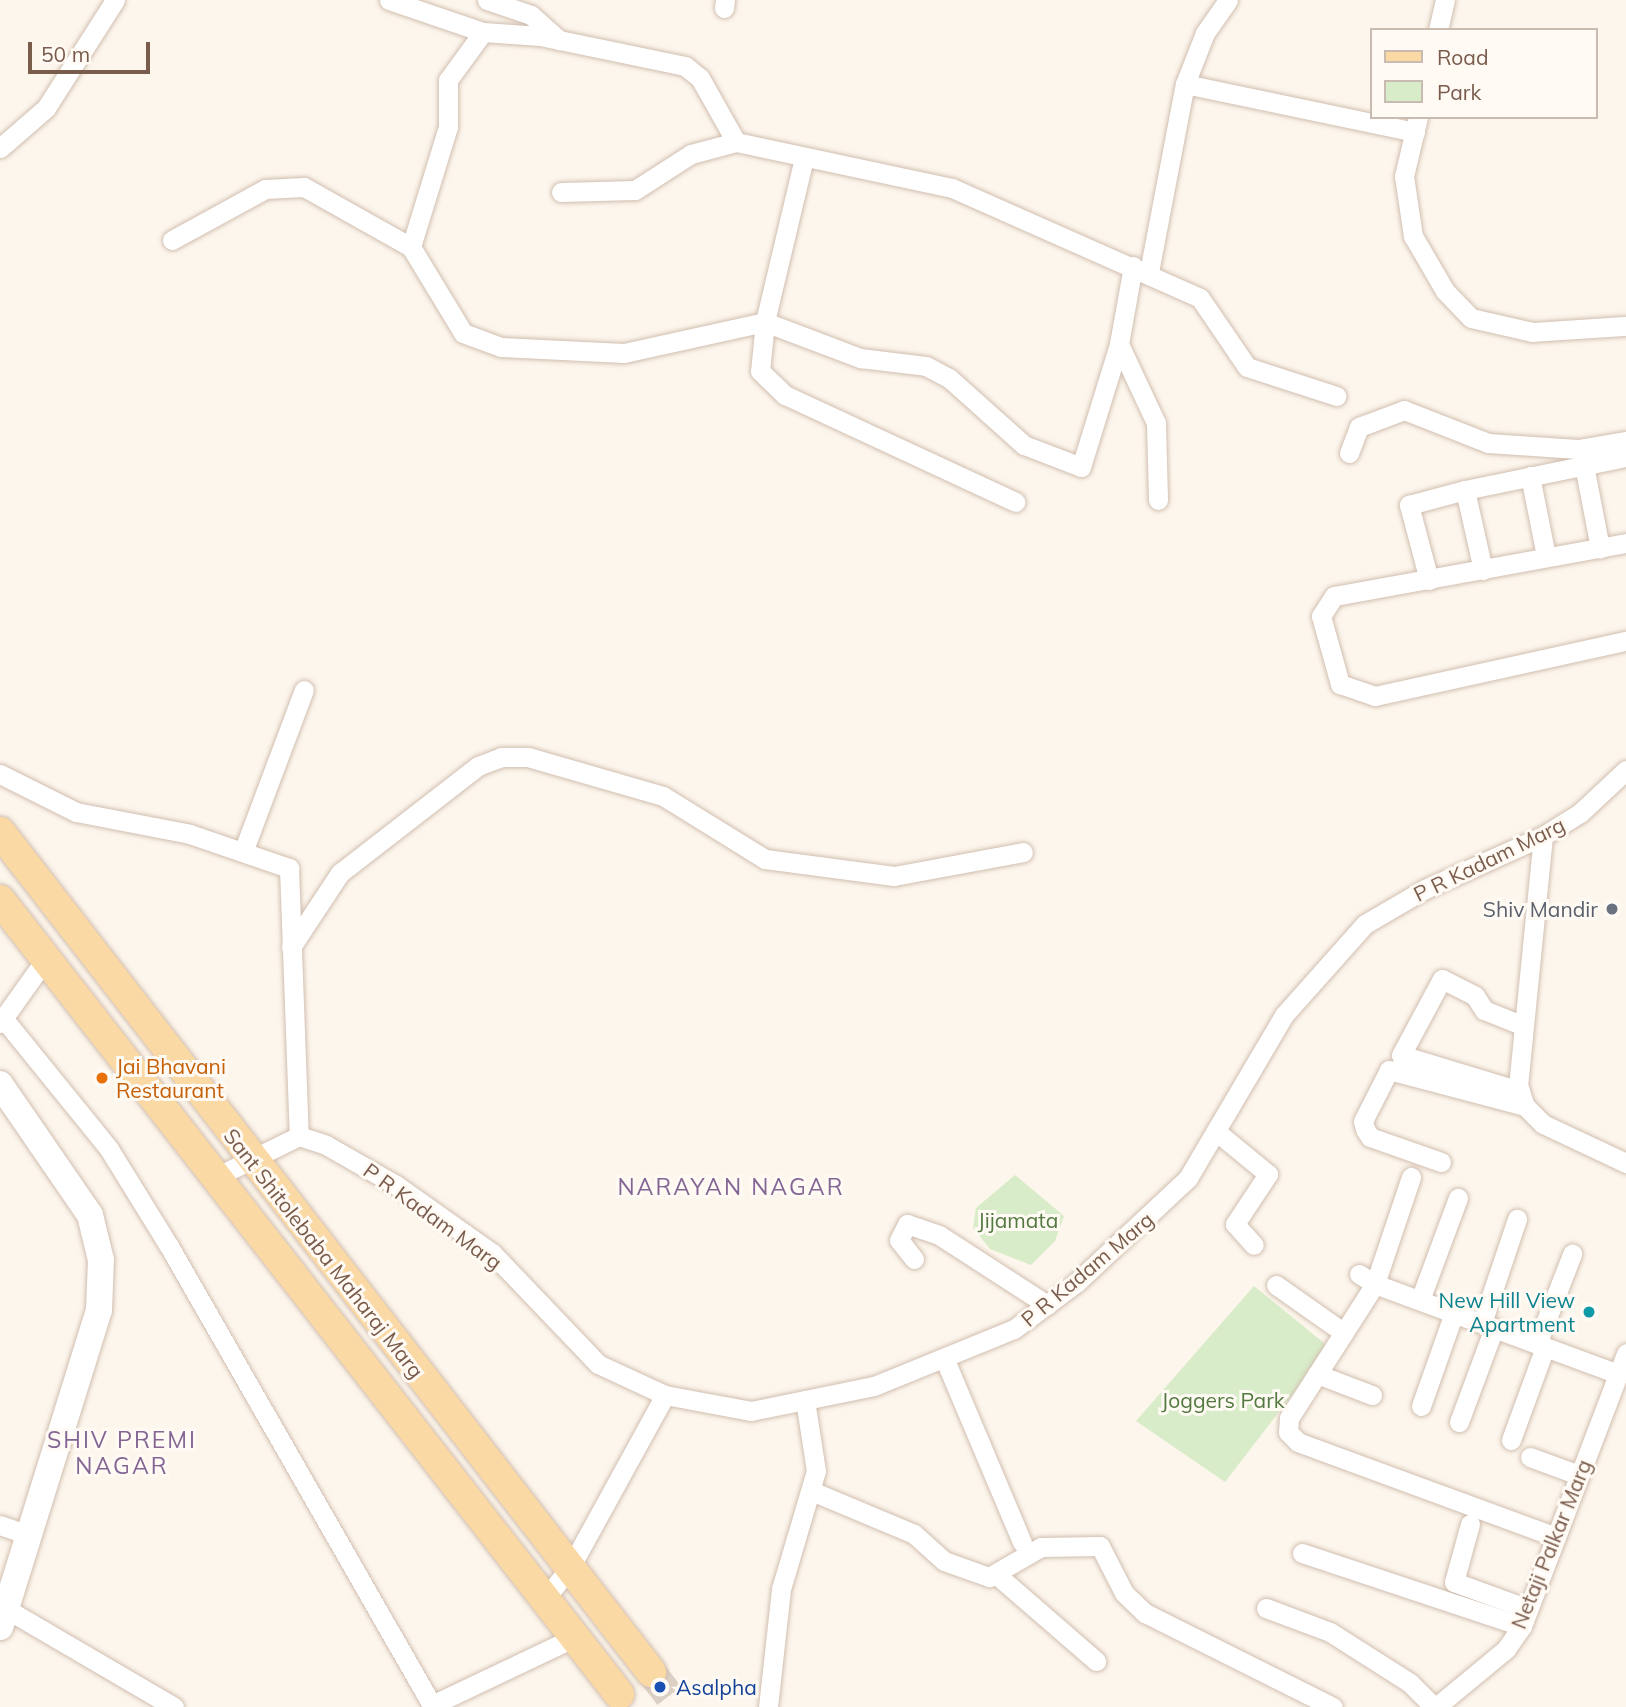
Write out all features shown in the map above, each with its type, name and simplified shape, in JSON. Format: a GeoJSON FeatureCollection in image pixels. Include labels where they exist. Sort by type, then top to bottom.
{"type":"FeatureCollection","features":[{"type":"Feature","properties":{"kind":"main road","name":"Sant Shitolebaba Maharaj Marg"},"geometry":{"type":"LineString","coordinates":[[0,832],[250,1159],[571,1566],[651,1672]]}},
{"type":"Feature","properties":{"kind":"main road","name":"Sant Shitolebaba Maharaj Marg"},"geometry":{"type":"LineString","coordinates":[[0,900],[619,1694]]}},
{"type":"Feature","properties":{"kind":"main road"},"geometry":{"type":"LineString","coordinates":[[0,1084],[90,1215],[101,1260],[99,1310],[29,1535],[2,1606]]}},
{"type":"Feature","properties":{"kind":"main road"},"geometry":{"type":"LineString","coordinates":[[571,1632],[602,1606]]}},
{"type":"Feature","properties":{"kind":"street"},"geometry":{"type":"LineString","coordinates":[[0,148],[46,108],[115,0]]}},
{"type":"Feature","properties":{"kind":"street"},"geometry":{"type":"LineString","coordinates":[[388,0],[483,32],[559,40],[694,70],[736,142]]}},
{"type":"Feature","properties":{"kind":"street"},"geometry":{"type":"LineString","coordinates":[[487,0],[531,15],[559,40]]}},
{"type":"Feature","properties":{"kind":"street"},"geometry":{"type":"LineString","coordinates":[[172,240],[265,190],[289,184],[323,194],[411,247],[463,333],[501,347],[624,353],[765,322],[860,358],[926,366],[950,378],[1024,445],[1081,467],[1141,269],[1185,84],[1205,33],[1228,0]]}},
{"type":"Feature","properties":{"kind":"street"},"geometry":{"type":"LineString","coordinates":[[1438,28],[1445,0]]}},
{"type":"Feature","properties":{"kind":"street"},"geometry":{"type":"LineString","coordinates":[[411,247],[447,127],[447,80],[483,32]]}},
{"type":"Feature","properties":{"kind":"street"},"geometry":{"type":"LineString","coordinates":[[1185,84],[1370,116]]}},
{"type":"Feature","properties":{"kind":"street"},"geometry":{"type":"LineString","coordinates":[[1387,119],[1416,124],[1404,176],[1413,236],[1446,291],[1471,318],[1532,332],[1626,326]]}},
{"type":"Feature","properties":{"kind":"street"},"geometry":{"type":"LineString","coordinates":[[561,192],[635,190],[691,154],[736,142],[952,188],[1141,269],[1212,308],[1247,366],[1336,396]]}},
{"type":"Feature","properties":{"kind":"street"},"geometry":{"type":"LineString","coordinates":[[804,158],[765,322],[760,371],[769,387],[1015,502]]}},
{"type":"Feature","properties":{"kind":"street"},"geometry":{"type":"LineString","coordinates":[[1119,344],[1156,423],[1158,500]]}},
{"type":"Feature","properties":{"kind":"street"},"geometry":{"type":"LineString","coordinates":[[1349,453],[1359,426],[1404,410],[1488,443],[1578,449],[1626,441]]}},
{"type":"Feature","properties":{"kind":"street"},"geometry":{"type":"LineString","coordinates":[[1429,580],[1409,505],[1465,490],[1626,457]]}},
{"type":"Feature","properties":{"kind":"street"},"geometry":{"type":"LineString","coordinates":[[1584,465],[1600,548]]}},
{"type":"Feature","properties":{"kind":"street"},"geometry":{"type":"LineString","coordinates":[[1531,476],[1546,556]]}},
{"type":"Feature","properties":{"kind":"street"},"geometry":{"type":"LineString","coordinates":[[1465,490],[1483,570]]}},
{"type":"Feature","properties":{"kind":"street"},"geometry":{"type":"LineString","coordinates":[[1626,543],[1334,596],[1321,616],[1340,684],[1375,696],[1626,641]]}},
{"type":"Feature","properties":{"kind":"street"},"geometry":{"type":"LineString","coordinates":[[243,852],[304,690]]}},
{"type":"Feature","properties":{"kind":"street"},"geometry":{"type":"LineString","coordinates":[[291,947],[340,873],[478,766],[501,757],[528,757],[663,796],[765,859],[894,876],[1023,852]]}},
{"type":"Feature","properties":{"kind":"street","name":"P R Kadam Marg"},"geometry":{"type":"LineString","coordinates":[[299,1136],[396,1185],[492,1253],[598,1364],[665,1395],[751,1411],[874,1387],[945,1360],[1014,1329],[1143,1225],[1188,1178],[1218,1133],[1284,1015],[1365,924],[1425,889],[1543,836],[1580,813],[1626,770]]}},
{"type":"Feature","properties":{"kind":"street"},"geometry":{"type":"LineString","coordinates":[[0,774],[76,812],[190,834],[289,868],[299,1136],[216,1177]]}},
{"type":"Feature","properties":{"kind":"street"},"geometry":{"type":"LineString","coordinates":[[1522,1098],[1524,1026],[1543,836]]}},
{"type":"Feature","properties":{"kind":"street"},"geometry":{"type":"LineString","coordinates":[[46,960],[1,1020],[108,1149],[169,1245],[433,1706],[571,1632]]}},
{"type":"Feature","properties":{"kind":"street"},"geometry":{"type":"LineString","coordinates":[[1524,1026],[1484,1010],[1475,996],[1442,979],[1401,1055],[1522,1098],[1543,1125],[1626,1163]]}},
{"type":"Feature","properties":{"kind":"street"},"geometry":{"type":"LineString","coordinates":[[1441,1162],[1370,1137],[1365,1129],[1363,1121],[1389,1070],[1522,1098]]}},
{"type":"Feature","properties":{"kind":"street"},"geometry":{"type":"LineString","coordinates":[[1218,1133],[1268,1174],[1235,1224],[1254,1245]]}},
{"type":"Feature","properties":{"kind":"street"},"geometry":{"type":"LineString","coordinates":[[1411,1177],[1345,1333],[1289,1418],[1289,1432],[1298,1442],[1556,1537]]}},
{"type":"Feature","properties":{"kind":"street"},"geometry":{"type":"LineString","coordinates":[[1420,1300],[1458,1198]]}},
{"type":"Feature","properties":{"kind":"street"},"geometry":{"type":"LineString","coordinates":[[1459,1422],[1517,1219]]}},
{"type":"Feature","properties":{"kind":"street"},"geometry":{"type":"LineString","coordinates":[[914,1259],[899,1240],[907,1224],[939,1235],[1047,1305]]}},
{"type":"Feature","properties":{"kind":"street"},"geometry":{"type":"LineString","coordinates":[[1511,1440],[1572,1254]]}},
{"type":"Feature","properties":{"kind":"street"},"geometry":{"type":"LineString","coordinates":[[1367,1279],[1618,1374]]}},
{"type":"Feature","properties":{"kind":"street"},"geometry":{"type":"LineString","coordinates":[[1276,1285],[1345,1333]]}},
{"type":"Feature","properties":{"kind":"street"},"geometry":{"type":"LineString","coordinates":[[1421,1406],[1454,1313]]}},
{"type":"Feature","properties":{"kind":"street","name":"Netaji Palkar Marg"},"geometry":{"type":"LineString","coordinates":[[1435,1707],[1506,1649],[1525,1618],[1626,1353]]}},
{"type":"Feature","properties":{"kind":"street"},"geometry":{"type":"LineString","coordinates":[[945,1360],[1021,1542]]}},
{"type":"Feature","properties":{"kind":"street"},"geometry":{"type":"LineString","coordinates":[[1317,1374],[1372,1395]]}},
{"type":"Feature","properties":{"kind":"street"},"geometry":{"type":"LineString","coordinates":[[545,1598],[571,1566],[665,1395]]}},
{"type":"Feature","properties":{"kind":"street"},"geometry":{"type":"LineString","coordinates":[[768,1707],[781,1589],[814,1492],[816,1450],[805,1400]]}},
{"type":"Feature","properties":{"kind":"street"},"geometry":{"type":"LineString","coordinates":[[1530,1457],[1579,1475]]}},
{"type":"Feature","properties":{"kind":"street"},"geometry":{"type":"LineString","coordinates":[[814,1492],[914,1534],[944,1561],[998,1576],[1096,1661]]}},
{"type":"Feature","properties":{"kind":"street"},"geometry":{"type":"LineString","coordinates":[[1470,1524],[1454,1582],[1525,1618]]}},
{"type":"Feature","properties":{"kind":"street"},"geometry":{"type":"LineString","coordinates":[[0,1525],[29,1535]]}},
{"type":"Feature","properties":{"kind":"street"},"geometry":{"type":"LineString","coordinates":[[998,1576],[1015,1557],[1041,1547],[1100,1546],[1124,1593],[1145,1612],[1334,1707]]}},
{"type":"Feature","properties":{"kind":"street"},"geometry":{"type":"LineString","coordinates":[[1302,1553],[1525,1618]]}},
{"type":"Feature","properties":{"kind":"street"},"geometry":{"type":"LineString","coordinates":[[2,1606],[174,1707]]}},
{"type":"Feature","properties":{"kind":"street"},"geometry":{"type":"LineString","coordinates":[[1266,1608],[1330,1632],[1410,1683],[1435,1707]]}},
{"type":"Feature","properties":{"kind":"green space","name":"Jijamata"},"geometry":{"type":"Polygon","coordinates":[[[1015,1175],[1064,1216],[1055,1241],[1031,1265],[990,1249],[973,1228],[976,1208],[1015,1175]]]}},
{"type":"Feature","properties":{"kind":"green space","name":"Joggers Park"},"geometry":{"type":"Polygon","coordinates":[[[1254,1286],[1329,1347],[1225,1482],[1136,1421],[1254,1286]]]}},
{"type":"Feature","properties":{"kind":"tunnel"},"geometry":{"type":"LineString","coordinates":[[651,1672],[678,1707]]}},
{"type":"Feature","properties":{"kind":"place","name":"Shiv Mandir"},"geometry":{"type":"Point","coordinates":[1612,909]}},
{"type":"Feature","properties":{"kind":"place","name":"Jai Bhavani Restaurant"},"geometry":{"type":"Point","coordinates":[102,1078]}},
{"type":"Feature","properties":{"kind":"place","name":"New Hill View Apartment"},"geometry":{"type":"Point","coordinates":[1589,1312]}},
{"type":"Feature","properties":{"kind":"place","name":"Asalpha"},"geometry":{"type":"Point","coordinates":[660,1687]}},
{"type":"Feature","properties":{"kind":"district","name":"NARAYAN NAGAR"},"geometry":{"type":"Point","coordinates":[731,1187]}},
{"type":"Feature","properties":{"kind":"district","name":"SHIV PREMI NAGAR"},"geometry":{"type":"Point","coordinates":[122,1453]}}]}
